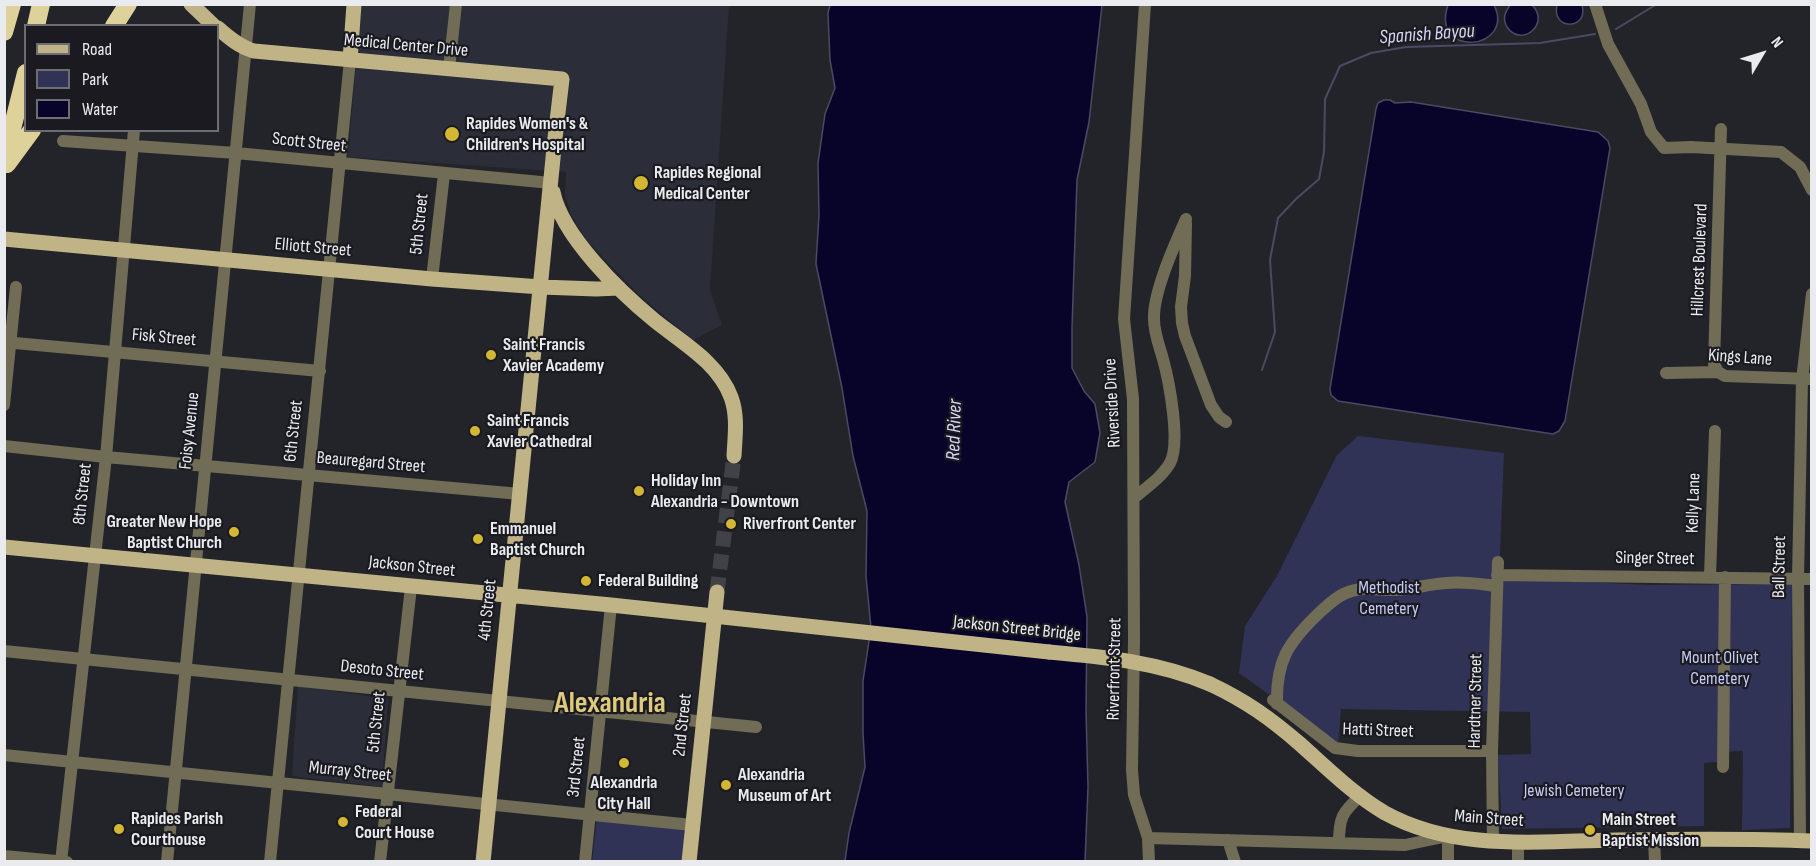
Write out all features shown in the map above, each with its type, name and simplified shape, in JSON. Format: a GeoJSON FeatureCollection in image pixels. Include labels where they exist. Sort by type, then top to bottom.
{"type":"FeatureCollection","features":[{"type":"Feature","properties":{"kind":"highway"},"geometry":{"type":"LineString","coordinates":[[4,32],[12,4]]}},
{"type":"Feature","properties":{"kind":"highway"},"geometry":{"type":"LineString","coordinates":[[36,24],[41,4]]}},
{"type":"Feature","properties":{"kind":"highway"},"geometry":{"type":"LineString","coordinates":[[115,24],[128,4]]}},
{"type":"Feature","properties":{"kind":"highway"},"geometry":{"type":"LineString","coordinates":[[4,161],[24,81]]}},
{"type":"Feature","properties":{"kind":"highway"},"geometry":{"type":"LineString","coordinates":[[4,168],[31,132]]}},
{"type":"Feature","properties":{"kind":"main road"},"geometry":{"type":"LineString","coordinates":[[191,4],[213,24]]}},
{"type":"Feature","properties":{"kind":"main road","name":"6th Street"},"geometry":{"type":"LineString","coordinates":[[350,60],[354,4]]}},
{"type":"Feature","properties":{"kind":"main road"},"geometry":{"type":"LineString","coordinates":[[219,29],[246,49]]}},
{"type":"Feature","properties":{"kind":"main road","name":"Medical Center Drive"},"geometry":{"type":"LineString","coordinates":[[246,49],[562,79]]}},
{"type":"Feature","properties":{"kind":"main road","name":"4th Street"},"geometry":{"type":"LineString","coordinates":[[483,861],[562,79]]}},
{"type":"Feature","properties":{"kind":"main road"},"geometry":{"type":"LineString","coordinates":[[551,183],[553,196],[566,225],[585,250],[619,288],[708,363],[723,382],[734,408],[736,426],[734,456]]}},
{"type":"Feature","properties":{"kind":"main road","name":"Elliott Street"},"geometry":{"type":"LineString","coordinates":[[4,239],[432,279],[541,287],[619,288]]}},
{"type":"Feature","properties":{"kind":"main road","name":"Jackson Street"},"geometry":{"type":"LineString","coordinates":[[4,547],[816,627]]}},
{"type":"Feature","properties":{"kind":"main road","name":"2nd Street"},"geometry":{"type":"LineString","coordinates":[[689,861],[717,592]]}},
{"type":"Feature","properties":{"kind":"main road","name":"Jackson Street Bridge"},"geometry":{"type":"LineString","coordinates":[[816,627],[1124,659],[1173,670],[1210,684]]}},
{"type":"Feature","properties":{"kind":"main road","name":"Main Street"},"geometry":{"type":"LineString","coordinates":[[1210,684],[1255,708],[1384,812],[1428,831],[1493,842],[1654,839],[1806,840]]}},
{"type":"Feature","properties":{"kind":"street","name":"Foisy Avenue"},"geometry":{"type":"LineString","coordinates":[[167,861],[250,4]]}},
{"type":"Feature","properties":{"kind":"street"},"geometry":{"type":"LineString","coordinates":[[449,69],[456,4]]}},
{"type":"Feature","properties":{"kind":"street","name":"Riverside Drive"},"geometry":{"type":"LineString","coordinates":[[1134,498],[1133,399],[1124,300],[1145,4]]}},
{"type":"Feature","properties":{"kind":"street"},"geometry":{"type":"LineString","coordinates":[[1595,4],[1608,44],[1641,104],[1651,132],[1664,148],[1721,148],[1781,152],[1800,166],[1812,190]]}},
{"type":"Feature","properties":{"kind":"street","name":"6th Street"},"geometry":{"type":"LineString","coordinates":[[270,861],[350,60]]}},
{"type":"Feature","properties":{"kind":"street","name":"Hillcrest Boulevard"},"geometry":{"type":"LineString","coordinates":[[1718,372],[1714,364],[1721,129]]}},
{"type":"Feature","properties":{"kind":"street","name":"8th Street"},"geometry":{"type":"LineString","coordinates":[[62,861],[106,457],[134,132]]}},
{"type":"Feature","properties":{"kind":"street","name":"Scott Street"},"geometry":{"type":"LineString","coordinates":[[63,141],[236,153],[551,183]]}},
{"type":"Feature","properties":{"kind":"street","name":"5th Street"},"geometry":{"type":"LineString","coordinates":[[432,279],[444,174]]}},
{"type":"Feature","properties":{"kind":"street"},"geometry":{"type":"LineString","coordinates":[[1134,498],[1164,472],[1172,460],[1175,431],[1169,386],[1155,333],[1154,308],[1173,246],[1186,219],[1182,323],[1211,405],[1219,417],[1226,422]]}},
{"type":"Feature","properties":{"kind":"street"},"geometry":{"type":"LineString","coordinates":[[4,405],[8,342],[16,287]]}},
{"type":"Feature","properties":{"kind":"street","name":"Ball Street"},"geometry":{"type":"LineString","coordinates":[[1806,840],[1797,578],[1812,294]]}},
{"type":"Feature","properties":{"kind":"street","name":"Fisk Street"},"geometry":{"type":"LineString","coordinates":[[8,342],[320,371]]}},
{"type":"Feature","properties":{"kind":"street","name":"Kings Lane"},"geometry":{"type":"LineString","coordinates":[[1666,373],[1718,372],[1725,376],[1807,379]]}},
{"type":"Feature","properties":{"kind":"street","name":"Kelly Lane"},"geometry":{"type":"LineString","coordinates":[[1710,577],[1715,431]]}},
{"type":"Feature","properties":{"kind":"street","name":"Beauregard Street"},"geometry":{"type":"LineString","coordinates":[[4,446],[520,494]]}},
{"type":"Feature","properties":{"kind":"street","name":"Riverfront Street"},"geometry":{"type":"LineString","coordinates":[[1134,498],[1132,770],[1134,795],[1148,838]]}},
{"type":"Feature","properties":{"kind":"street","name":"Hardtner Street"},"geometry":{"type":"LineString","coordinates":[[1493,842],[1492,751],[1498,561]]}},
{"type":"Feature","properties":{"kind":"street","name":"Singer Street"},"geometry":{"type":"LineString","coordinates":[[1497,580],[1710,577],[1812,579]]}},
{"type":"Feature","properties":{"kind":"street"},"geometry":{"type":"LineString","coordinates":[[1723,767],[1725,577]]}},
{"type":"Feature","properties":{"kind":"street","name":"Hatti Street"},"geometry":{"type":"LineString","coordinates":[[1492,751],[1358,751],[1335,748],[1273,700],[1284,654],[1306,626],[1331,602],[1345,593],[1362,588],[1393,590],[1449,582],[1497,580]]}},
{"type":"Feature","properties":{"kind":"street","name":"5th Street"},"geometry":{"type":"LineString","coordinates":[[380,861],[411,587]]}},
{"type":"Feature","properties":{"kind":"street","name":"3rd Street"},"geometry":{"type":"LineString","coordinates":[[585,861],[611,605]]}},
{"type":"Feature","properties":{"kind":"street","name":"Desoto Street"},"geometry":{"type":"LineString","coordinates":[[4,651],[756,727]]}},
{"type":"Feature","properties":{"kind":"street","name":"Murray Street"},"geometry":{"type":"LineString","coordinates":[[4,755],[692,825]]}},
{"type":"Feature","properties":{"kind":"street"},"geometry":{"type":"LineString","coordinates":[[1339,843],[1339,825],[1342,816],[1361,795]]}},
{"type":"Feature","properties":{"kind":"street"},"geometry":{"type":"LineString","coordinates":[[1149,861],[1148,838],[1405,845],[1448,836],[1448,861]]}},
{"type":"Feature","properties":{"kind":"street"},"geometry":{"type":"LineString","coordinates":[[1654,839],[1655,861]]}},
{"type":"Feature","properties":{"kind":"street"},"geometry":{"type":"LineString","coordinates":[[1228,840],[1235,861]]}},
{"type":"Feature","properties":{"kind":"street"},"geometry":{"type":"LineString","coordinates":[[1518,842],[1518,861]]}},
{"type":"Feature","properties":{"kind":"street"},"geometry":{"type":"LineString","coordinates":[[4,856],[67,861]]}},
{"type":"Feature","properties":{"kind":"shaded area","name":"Rapides Regional Medical Center"},"geometry":{"type":"Polygon","coordinates":[[[361,5],[729,5],[710,290],[722,325],[693,340],[640,296],[587,241],[571,215],[565,195],[566,172],[348,157],[361,5]]]}},
{"type":"Feature","properties":{"kind":"shaded area"},"geometry":{"type":"Polygon","coordinates":[[[298,686],[388,699],[382,787],[292,776],[298,686]]]}},
{"type":"Feature","properties":{"kind":"green space","name":"Methodist Cemetery"},"geometry":{"type":"Polygon","coordinates":[[[1358,436],[1504,453],[1499,578],[1649,585],[1792,584],[1790,828],[1742,830],[1743,751],[1717,752],[1717,762],[1704,763],[1704,826],[1502,829],[1498,755],[1531,754],[1530,712],[1341,709],[1338,744],[1239,673],[1245,626],[1277,576],[1337,455],[1358,436]]]}},
{"type":"Feature","properties":{"kind":"green space"},"geometry":{"type":"Polygon","coordinates":[[[597,817],[691,826],[685,861],[592,862],[597,817]]]}},
{"type":"Feature","properties":{"kind":"water"},"geometry":{"type":"Polygon","coordinates":[[[1511,4],[1532,5],[1537,12],[1538,19],[1532,31],[1519,35],[1507,27],[1505,15],[1511,4]]]}},
{"type":"Feature","properties":{"kind":"water","name":"Red River"},"geometry":{"type":"Polygon","coordinates":[[[830,5],[1102,5],[1089,122],[1077,180],[1072,327],[1072,368],[1084,391],[1095,404],[1100,433],[1095,462],[1069,482],[1065,502],[1079,565],[1087,617],[1088,787],[1085,861],[845,861],[849,833],[865,767],[863,681],[871,628],[866,576],[867,511],[853,456],[842,388],[816,264],[819,215],[818,163],[825,114],[835,88],[830,60],[828,13],[830,5]]]}},
{"type":"Feature","properties":{"kind":"water"},"geometry":{"type":"Polygon","coordinates":[[[1448,5],[1494,5],[1498,20],[1494,32],[1484,39],[1472,42],[1460,41],[1451,34],[1446,22],[1448,5]]]}},
{"type":"Feature","properties":{"kind":"water"},"geometry":{"type":"Polygon","coordinates":[[[1557,5],[1582,5],[1583,13],[1576,23],[1564,23],[1559,19],[1557,5]]]}},
{"type":"Feature","properties":{"kind":"water"},"geometry":{"type":"Polygon","coordinates":[[[1384,100],[1395,103],[1411,102],[1598,132],[1608,141],[1610,148],[1565,421],[1559,431],[1553,434],[1338,401],[1331,395],[1330,389],[1376,109],[1378,103],[1384,100]]]}},
{"type":"Feature","properties":{"kind":"waterway","name":"Spanish Bayou"},"geometry":{"type":"LineString","coordinates":[[1616,29],[1657,4]]}},
{"type":"Feature","properties":{"kind":"waterway","name":"Spanish Bayou"},"geometry":{"type":"LineString","coordinates":[[1262,370],[1275,332],[1270,260],[1278,218],[1319,179],[1324,152],[1325,99],[1340,66],[1371,53],[1406,47],[1540,43],[1595,34]]}},
{"type":"Feature","properties":{"kind":"tunnel"},"geometry":{"type":"LineString","coordinates":[[717,592],[734,456]]}},
{"type":"Feature","properties":{"kind":"place","name":"Rapides Women's & Children's Hospital"},"geometry":{"type":"Point","coordinates":[452,134]}},
{"type":"Feature","properties":{"kind":"place","name":"Rapides Regional Medical Center"},"geometry":{"type":"Point","coordinates":[641,183]}},
{"type":"Feature","properties":{"kind":"place","name":"Saint Francis Xavier Academy"},"geometry":{"type":"Point","coordinates":[491,355]}},
{"type":"Feature","properties":{"kind":"place","name":"Saint Francis Xavier Cathedral"},"geometry":{"type":"Point","coordinates":[475,431]}},
{"type":"Feature","properties":{"kind":"place","name":"Holiday Inn Alexandria - Downtown"},"geometry":{"type":"Point","coordinates":[639,491]}},
{"type":"Feature","properties":{"kind":"place","name":"Riverfront Center"},"geometry":{"type":"Point","coordinates":[731,524]}},
{"type":"Feature","properties":{"kind":"place","name":"Greater New Hope Baptist Church"},"geometry":{"type":"Point","coordinates":[234,532]}},
{"type":"Feature","properties":{"kind":"place","name":"Emmanuel Baptist Church"},"geometry":{"type":"Point","coordinates":[478,539]}},
{"type":"Feature","properties":{"kind":"place","name":"Federal Building"},"geometry":{"type":"Point","coordinates":[586,581]}},
{"type":"Feature","properties":{"kind":"place","name":"Alexandria City Hall"},"geometry":{"type":"Point","coordinates":[624,763]}},
{"type":"Feature","properties":{"kind":"place","name":"Alexandria Museum of Art"},"geometry":{"type":"Point","coordinates":[726,785]}},
{"type":"Feature","properties":{"kind":"place","name":"Federal Court House"},"geometry":{"type":"Point","coordinates":[343,822]}},
{"type":"Feature","properties":{"kind":"place","name":"Rapides Parish Courthouse"},"geometry":{"type":"Point","coordinates":[119,829]}},
{"type":"Feature","properties":{"kind":"place","name":"Main Street Baptist Mission"},"geometry":{"type":"Point","coordinates":[1590,830]}},
{"type":"Feature","properties":{"kind":"district","name":"Alexandria"},"geometry":{"type":"Point","coordinates":[610,704]}},
{"type":"Feature","properties":{"kind":"park label","name":"Mount Olivet Cemetery"},"geometry":{"type":"Point","coordinates":[1720,668]}},
{"type":"Feature","properties":{"kind":"park label","name":"Jewish Cemetery"},"geometry":{"type":"Point","coordinates":[1574,791]}}]}
